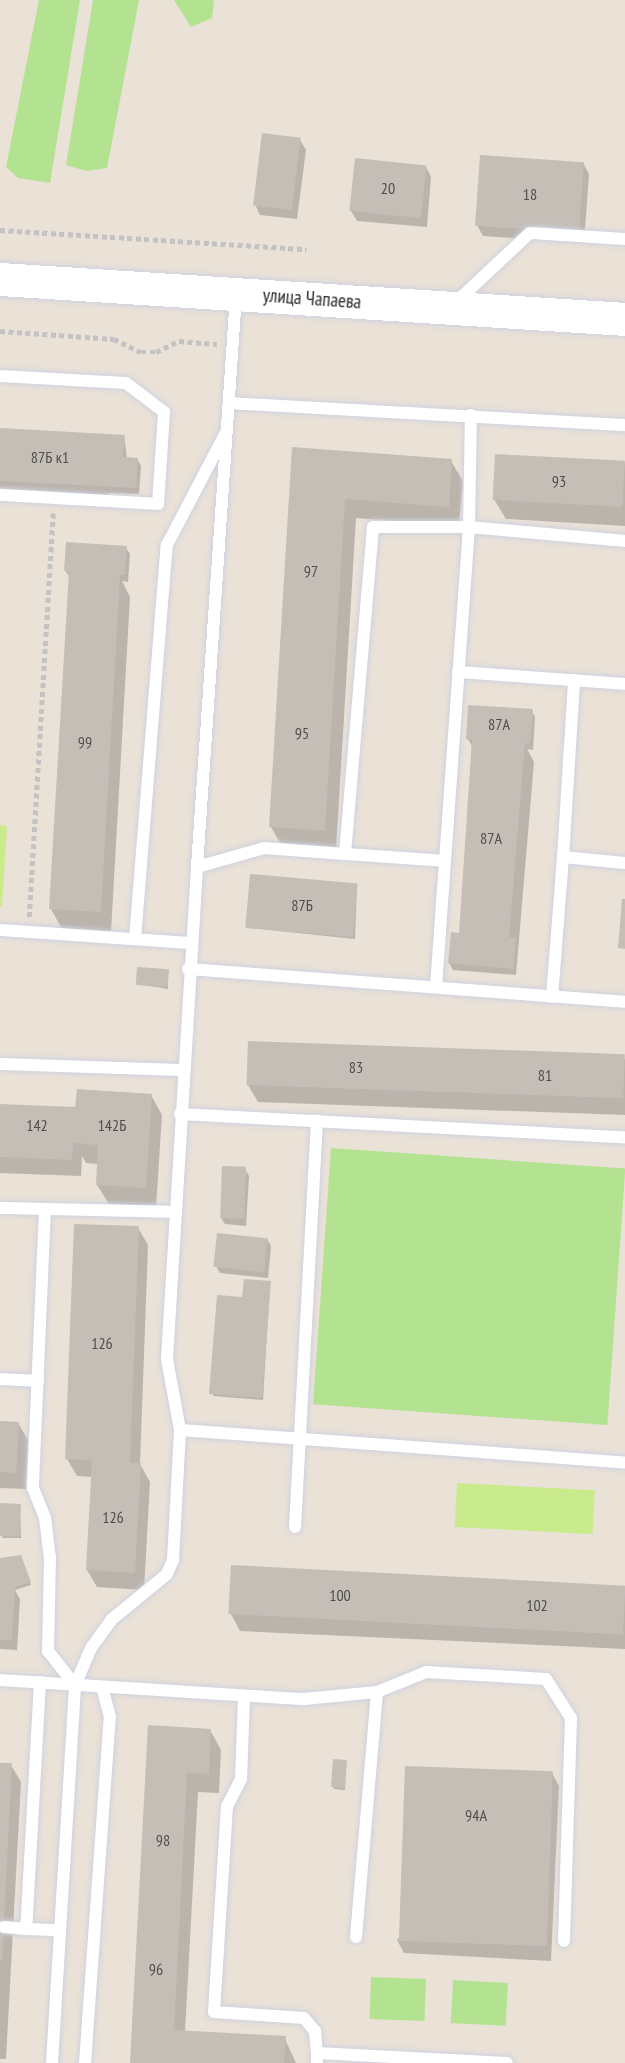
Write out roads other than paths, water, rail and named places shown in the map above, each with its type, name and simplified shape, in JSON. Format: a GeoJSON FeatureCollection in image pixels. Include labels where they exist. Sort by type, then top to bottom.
{"type":"FeatureCollection","features":[{"type":"Feature","properties":{"kind":"main road","name":"улица Чапаева"},"geometry":{"type":"LineString","coordinates":[[0,279],[625,319]]}},
{"type":"Feature","properties":{"kind":"lane"},"geometry":{"type":"LineString","coordinates":[[450,308],[530,233],[625,239]]}},
{"type":"Feature","properties":{"kind":"lane"},"geometry":{"type":"LineString","coordinates":[[52,2063],[75,1685],[91,1648],[111,1620],[167,1574],[173,1560],[180,1430],[167,1359],[181,1070],[236,294]]}},
{"type":"Feature","properties":{"kind":"lane"},"geometry":{"type":"LineString","coordinates":[[0,376],[126,383],[164,412],[158,504],[0,495]]}},
{"type":"Feature","properties":{"kind":"lane"},"geometry":{"type":"LineString","coordinates":[[230,403],[625,425]]}},
{"type":"Feature","properties":{"kind":"lane"},"geometry":{"type":"LineString","coordinates":[[436,987],[469,527],[471,415]]}},
{"type":"Feature","properties":{"kind":"lane"},"geometry":{"type":"LineString","coordinates":[[135,939],[167,545],[228,427]]}},
{"type":"Feature","properties":{"kind":"lane"},"geometry":{"type":"LineString","coordinates":[[345,854],[369,536],[373,527],[469,527],[625,541]]}},
{"type":"Feature","properties":{"kind":"lane"},"geometry":{"type":"LineString","coordinates":[[458,672],[625,684]]}},
{"type":"Feature","properties":{"kind":"lane"},"geometry":{"type":"LineString","coordinates":[[552,997],[574,680]]}},
{"type":"Feature","properties":{"kind":"lane"},"geometry":{"type":"LineString","coordinates":[[197,867],[264,848],[444,861]]}},
{"type":"Feature","properties":{"kind":"lane"},"geometry":{"type":"LineString","coordinates":[[563,857],[625,863]]}},
{"type":"Feature","properties":{"kind":"lane"},"geometry":{"type":"LineString","coordinates":[[0,930],[191,943]]}},
{"type":"Feature","properties":{"kind":"lane"},"geometry":{"type":"LineString","coordinates":[[188,969],[625,1002]]}},
{"type":"Feature","properties":{"kind":"lane"},"geometry":{"type":"LineString","coordinates":[[0,1064],[181,1070]]}},
{"type":"Feature","properties":{"kind":"lane"},"geometry":{"type":"LineString","coordinates":[[180,1114],[625,1137]]}},
{"type":"Feature","properties":{"kind":"lane"},"geometry":{"type":"LineString","coordinates":[[295,1527],[317,1121]]}},
{"type":"Feature","properties":{"kind":"lane"},"geometry":{"type":"LineString","coordinates":[[0,1208],[174,1213]]}},
{"type":"Feature","properties":{"kind":"lane"},"geometry":{"type":"LineString","coordinates":[[45,1209],[33,1488],[45,1518],[50,1557],[48,1651],[75,1685]]}},
{"type":"Feature","properties":{"kind":"lane"},"geometry":{"type":"LineString","coordinates":[[0,1380],[38,1381]]}},
{"type":"Feature","properties":{"kind":"lane"},"geometry":{"type":"LineString","coordinates":[[180,1430],[625,1463]]}},
{"type":"Feature","properties":{"kind":"lane"},"geometry":{"type":"LineString","coordinates":[[0,1680],[244,1698],[377,1692],[426,1672],[546,1679],[571,1718],[564,1941]]}},
{"type":"Feature","properties":{"kind":"lane"},"geometry":{"type":"LineString","coordinates":[[26,1928],[40,1682]]}},
{"type":"Feature","properties":{"kind":"lane"},"geometry":{"type":"LineString","coordinates":[[85,2063],[110,1717],[102,1687]]}},
{"type":"Feature","properties":{"kind":"lane"},"geometry":{"type":"LineString","coordinates":[[356,1937],[377,1692]]}},
{"type":"Feature","properties":{"kind":"lane"},"geometry":{"type":"LineString","coordinates":[[244,1698],[241,1779],[227,1806],[214,2012],[304,2018],[315,2031],[317,2058],[507,2063]]}},
{"type":"Feature","properties":{"kind":"lane"},"geometry":{"type":"LineString","coordinates":[[4,1927],[60,1930]]}}]}
